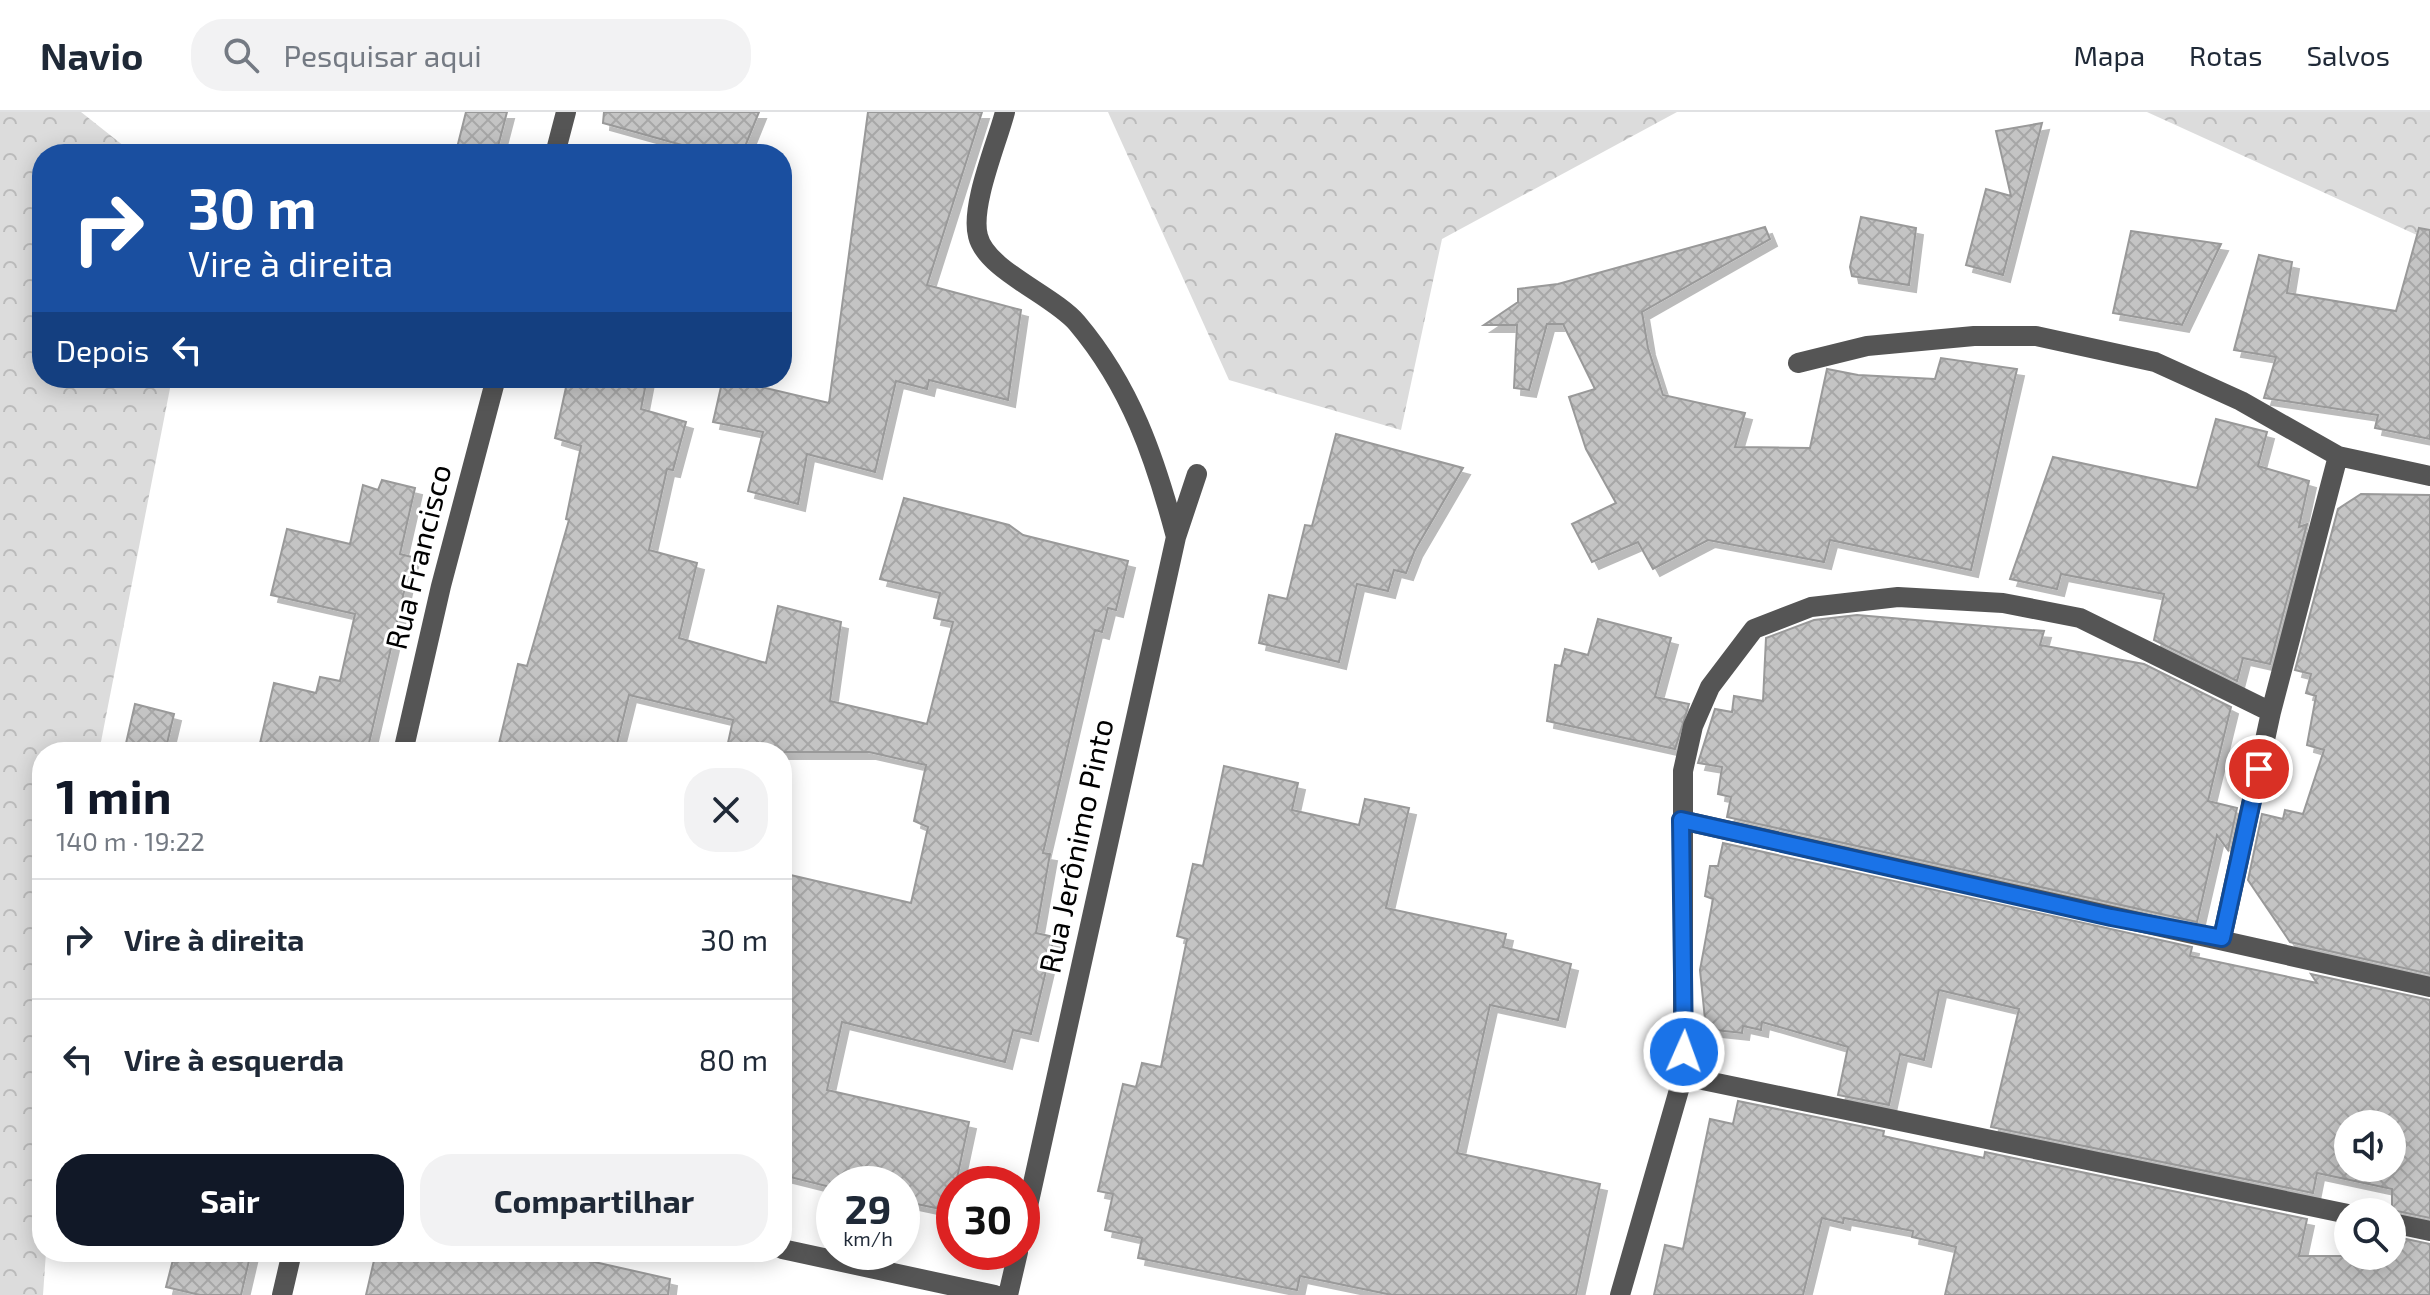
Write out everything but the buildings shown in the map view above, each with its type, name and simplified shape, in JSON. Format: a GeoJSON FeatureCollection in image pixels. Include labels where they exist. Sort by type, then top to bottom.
{"type":"FeatureCollection","features":[{"type":"Feature","properties":{"kind":"street"},"geometry":{"type":"LineString","coordinates":[[558,144],[566,112]]}},
{"type":"Feature","properties":{"kind":"street"},"geometry":{"type":"LineString","coordinates":[[1005,112],[975,218],[978,238],[991,258],[1076,321],[1114,374],[1154,456],[1176,537]]}},
{"type":"Feature","properties":{"kind":"street"},"geometry":{"type":"LineString","coordinates":[[1798,363],[1867,346],[1974,336],[2036,336],[2155,362],[2241,401],[2338,456],[2430,476]]}},
{"type":"Feature","properties":{"kind":"street","name":"Rua Francisco"},"geometry":{"type":"LineString","coordinates":[[405,742],[441,586],[493,388]]}},
{"type":"Feature","properties":{"kind":"street"},"geometry":{"type":"LineString","coordinates":[[2222,938],[2271,712],[2338,456]]}},
{"type":"Feature","properties":{"kind":"street","name":"Rua Jerônimo Pinto"},"geometry":{"type":"LineString","coordinates":[[1037,1166],[1176,537],[1197,474]]}},
{"type":"Feature","properties":{"kind":"street"},"geometry":{"type":"LineString","coordinates":[[1620,1295],[1683,1076],[1683,771],[1693,726],[1710,687],[1754,629],[1811,607],[1898,597],[2003,603],[2080,618],[2271,712]]}},
{"type":"Feature","properties":{"kind":"street"},"geometry":{"type":"LineString","coordinates":[[1681,820],[2111,917],[2222,938],[2430,987]]}},
{"type":"Feature","properties":{"kind":"street"},"geometry":{"type":"LineString","coordinates":[[1683,1076],[2334,1211]]}},
{"type":"Feature","properties":{"kind":"street"},"geometry":{"type":"LineString","coordinates":[[2406,1226],[2430,1231]]}},
{"type":"Feature","properties":{"kind":"street"},"geometry":{"type":"LineString","coordinates":[[792,1251],[995,1295]]}},
{"type":"Feature","properties":{"kind":"street"},"geometry":{"type":"LineString","coordinates":[[282,1295],[290,1262]]}},
{"type":"Feature","properties":{"kind":"street"},"geometry":{"type":"LineString","coordinates":[[1008,1295],[1014,1270]]}},
{"type":"Feature","properties":{"kind":"green space"},"geometry":{"type":"Polygon","coordinates":[[[0,112],[81,112],[121,144],[32,144],[32,388],[170,388],[101,742],[32,742],[32,1262],[45,1262],[43,1295],[0,1295],[0,112]]]}},
{"type":"Feature","properties":{"kind":"green space"},"geometry":{"type":"Polygon","coordinates":[[[1108,112],[1677,112],[1442,239],[1401,430],[1229,380],[1108,112]]]}},
{"type":"Feature","properties":{"kind":"green space"},"geometry":{"type":"Polygon","coordinates":[[[2147,112],[2430,112],[2430,241],[2147,112]]]}},
{"type":"Feature","properties":{"kind":"route"},"geometry":{"type":"LineString","coordinates":[[1684,1052],[1681,820],[2111,917],[2222,938],[2259,769]]}}]}
